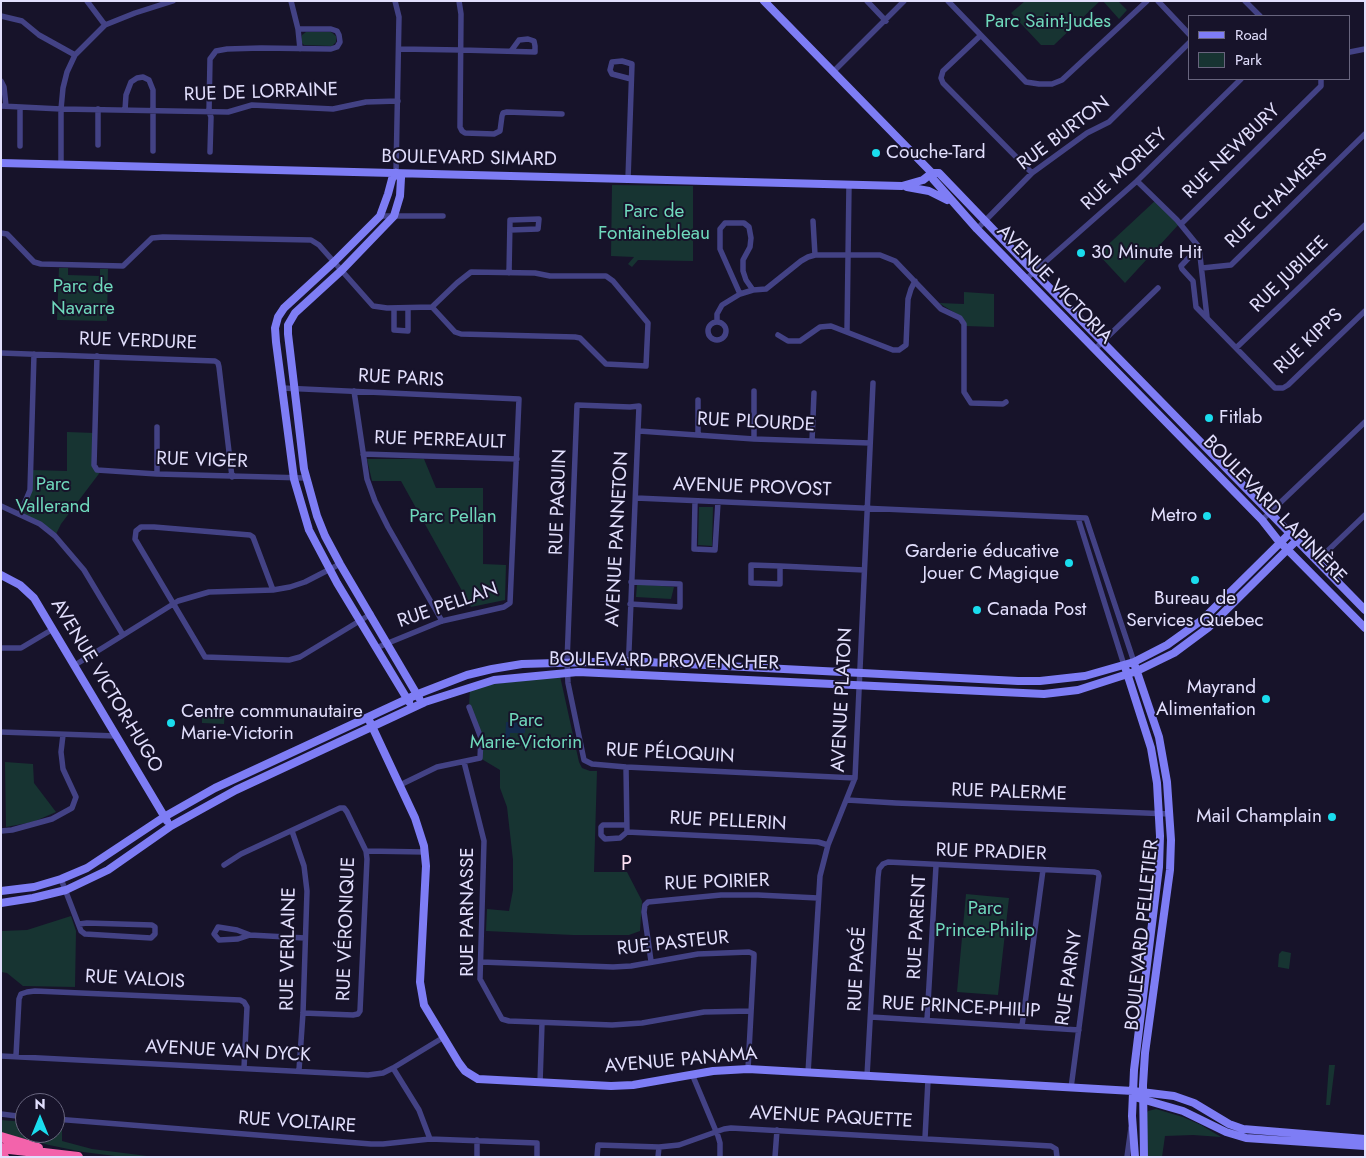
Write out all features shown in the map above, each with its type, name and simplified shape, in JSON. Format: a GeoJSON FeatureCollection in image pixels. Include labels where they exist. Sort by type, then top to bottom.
{"type":"FeatureCollection","features":[{"type":"Feature","properties":{"kind":"highway"},"geometry":{"type":"LineString","coordinates":[[1,1138],[63,1155]]}},
{"type":"Feature","properties":{"kind":"highway"},"geometry":{"type":"LineString","coordinates":[[1,1148],[78,1157]]}},
{"type":"Feature","properties":{"kind":"street"},"geometry":{"type":"LineString","coordinates":[[87,1],[105,25]]}},
{"type":"Feature","properties":{"kind":"street"},"geometry":{"type":"LineString","coordinates":[[62,165],[61,109],[68,72],[75,55],[105,25],[173,1]]}},
{"type":"Feature","properties":{"kind":"street"},"geometry":{"type":"LineString","coordinates":[[291,1],[298,29],[300,49]]}},
{"type":"Feature","properties":{"kind":"street"},"geometry":{"type":"LineString","coordinates":[[395,1],[399,17],[396,173],[392,179],[380,216],[284,308],[278,317],[276,342],[294,479],[309,530],[330,570],[412,708]]}},
{"type":"Feature","properties":{"kind":"street"},"geometry":{"type":"LineString","coordinates":[[459,1],[461,14],[460,127],[465,133],[494,134],[500,131],[503,113],[507,112],[562,114]]}},
{"type":"Feature","properties":{"kind":"street","name":"AVENUE VICTORIA"},"geometry":{"type":"LineString","coordinates":[[764,1],[932,173],[933,179],[953,204],[1159,415]]}},
{"type":"Feature","properties":{"kind":"street"},"geometry":{"type":"LineString","coordinates":[[867,1],[886,21]]}},
{"type":"Feature","properties":{"kind":"street"},"geometry":{"type":"LineString","coordinates":[[833,72],[904,1]]}},
{"type":"Feature","properties":{"kind":"street"},"geometry":{"type":"LineString","coordinates":[[948,1],[1026,82],[1039,84],[1052,84],[1062,80],[1147,1]]}},
{"type":"Feature","properties":{"kind":"street"},"geometry":{"type":"LineString","coordinates":[[1158,1],[1188,33]]}},
{"type":"Feature","properties":{"kind":"street"},"geometry":{"type":"LineString","coordinates":[[1245,1],[1259,15]]}},
{"type":"Feature","properties":{"kind":"street"},"geometry":{"type":"LineString","coordinates":[[1,16],[22,21],[39,35],[75,55]]}},
{"type":"Feature","properties":{"kind":"street"},"geometry":{"type":"LineString","coordinates":[[210,152],[212,117],[209,112],[210,59],[216,51],[261,48],[331,49],[337,47],[340,42],[337,31],[332,29],[298,29]]}},
{"type":"Feature","properties":{"kind":"street"},"geometry":{"type":"LineString","coordinates":[[980,36],[943,71],[940,78],[1032,174]]}},
{"type":"Feature","properties":{"kind":"street","name":"RUE BURTON"},"geometry":{"type":"LineString","coordinates":[[977,229],[1032,174],[1088,133],[1110,122],[1188,44]]}},
{"type":"Feature","properties":{"kind":"street"},"geometry":{"type":"LineString","coordinates":[[399,49],[511,51]]}},
{"type":"Feature","properties":{"kind":"street"},"geometry":{"type":"LineString","coordinates":[[1351,52],[1365,49]]}},
{"type":"Feature","properties":{"kind":"street"},"geometry":{"type":"LineString","coordinates":[[125,110],[126,94],[131,82],[136,78],[143,77],[149,80],[152,90],[154,151]]}},
{"type":"Feature","properties":{"kind":"street"},"geometry":{"type":"LineString","coordinates":[[628,179],[631,79]]}},
{"type":"Feature","properties":{"kind":"street","name":"RUE MORLEY"},"geometry":{"type":"LineString","coordinates":[[1026,279],[1138,181],[1237,80]]}},
{"type":"Feature","properties":{"kind":"street","name":"RUE NEWBURY"},"geometry":{"type":"LineString","coordinates":[[1181,224],[1321,86],[1321,80]]}},
{"type":"Feature","properties":{"kind":"street","name":"RUE DE LORRAINE"},"geometry":{"type":"LineString","coordinates":[[1,81],[4,87],[3,106],[20,108],[228,112],[252,105],[333,109],[366,102],[398,101]]}},
{"type":"Feature","properties":{"kind":"street"},"geometry":{"type":"LineString","coordinates":[[20,108],[20,146]]}},
{"type":"Feature","properties":{"kind":"street"},"geometry":{"type":"LineString","coordinates":[[98,109],[98,144]]}},
{"type":"Feature","properties":{"kind":"street","name":"RUE CHALMERS"},"geometry":{"type":"LineString","coordinates":[[1202,268],[1231,265],[1365,134]]}},
{"type":"Feature","properties":{"kind":"street","name":"BOULEVARD SIMARD"},"geometry":{"type":"LineString","coordinates":[[1,163],[902,186],[923,180],[932,173]]}},
{"type":"Feature","properties":{"kind":"street"},"geometry":{"type":"LineString","coordinates":[[396,173],[401,178],[400,196],[394,216],[342,270],[295,313],[288,325],[306,478],[316,516],[340,564],[388,642],[422,704]]}},
{"type":"Feature","properties":{"kind":"street","name":"AVENUE VICTORIA"},"geometry":{"type":"LineString","coordinates":[[932,173],[939,173],[1166,407]]}},
{"type":"Feature","properties":{"kind":"street"},"geometry":{"type":"LineString","coordinates":[[1138,181],[1181,224],[1199,247],[1207,317]]}},
{"type":"Feature","properties":{"kind":"street"},"geometry":{"type":"LineString","coordinates":[[847,331],[849,185]]}},
{"type":"Feature","properties":{"kind":"street"},"geometry":{"type":"LineString","coordinates":[[902,186],[929,191],[953,204]]}},
{"type":"Feature","properties":{"kind":"street"},"geometry":{"type":"LineString","coordinates":[[380,216],[442,216]]}},
{"type":"Feature","properties":{"kind":"street"},"geometry":{"type":"LineString","coordinates":[[509,272],[510,220],[539,220],[538,229],[510,230]]}},
{"type":"Feature","properties":{"kind":"street"},"geometry":{"type":"LineString","coordinates":[[813,222],[815,255]]}},
{"type":"Feature","properties":{"kind":"street"},"geometry":{"type":"LineString","coordinates":[[740,294],[720,249],[720,228],[725,223],[744,223],[749,227],[750,247],[743,260],[743,271],[746,280],[753,290]]}},
{"type":"Feature","properties":{"kind":"street","name":"RUE JUBILEE"},"geometry":{"type":"LineString","coordinates":[[1236,348],[1365,225]]}},
{"type":"Feature","properties":{"kind":"street"},"geometry":{"type":"LineString","coordinates":[[1,233],[7,234],[34,262],[41,264],[123,266],[152,238],[162,236],[311,240],[315,241],[373,306],[394,308],[432,307],[468,272],[535,273],[550,276],[606,276],[610,278],[645,319],[648,327],[646,366],[606,364],[580,338],[461,334],[455,332],[432,307]]}},
{"type":"Feature","properties":{"kind":"street"},"geometry":{"type":"LineString","coordinates":[[1199,247],[1181,266],[1182,269],[1193,282],[1196,307],[1236,348]]}},
{"type":"Feature","properties":{"kind":"street"},"geometry":{"type":"LineString","coordinates":[[717,322],[717,314],[722,305],[740,294],[766,289],[801,260],[815,255],[880,255],[895,261],[941,309],[960,318],[964,324],[964,392],[971,403],[1003,404],[1006,402]]}},
{"type":"Feature","properties":{"kind":"street"},"geometry":{"type":"LineString","coordinates":[[778,335],[784,340],[797,342],[803,340],[820,327],[831,326],[893,350],[904,348],[907,341],[908,299],[915,281]]}},
{"type":"Feature","properties":{"kind":"street"},"geometry":{"type":"LineString","coordinates":[[1095,349],[1158,288]]}},
{"type":"Feature","properties":{"kind":"street"},"geometry":{"type":"LineString","coordinates":[[394,308],[394,330],[408,331],[408,308]]}},
{"type":"Feature","properties":{"kind":"street","name":"RUE KIPPS"},"geometry":{"type":"LineString","coordinates":[[1236,348],[1273,386],[1278,389],[1283,388],[1365,311]]}},
{"type":"Feature","properties":{"kind":"street","name":"RUE VERDURE"},"geometry":{"type":"LineString","coordinates":[[1,353],[210,360],[218,363],[232,477]]}},
{"type":"Feature","properties":{"kind":"street"},"geometry":{"type":"LineString","coordinates":[[20,514],[30,490],[34,354]]}},
{"type":"Feature","properties":{"kind":"street","name":"RUE VIGER"},"geometry":{"type":"LineString","coordinates":[[97,356],[94,465],[97,470],[232,477],[306,478]]}},
{"type":"Feature","properties":{"kind":"street","name":"AVENUE PLATON"},"geometry":{"type":"LineString","coordinates":[[808,1073],[821,869],[828,845],[855,778],[873,383]]}},
{"type":"Feature","properties":{"kind":"street","name":"RUE PARIS"},"geometry":{"type":"LineString","coordinates":[[282,388],[519,399]]}},
{"type":"Feature","properties":{"kind":"street"},"geometry":{"type":"LineString","coordinates":[[754,391],[754,440]]}},
{"type":"Feature","properties":{"kind":"street"},"geometry":{"type":"LineString","coordinates":[[354,392],[367,479],[375,501],[442,621]]}},
{"type":"Feature","properties":{"kind":"street"},"geometry":{"type":"LineString","coordinates":[[812,441],[814,393]]}},
{"type":"Feature","properties":{"kind":"street","name":"RUE PELLAN"},"geometry":{"type":"LineString","coordinates":[[376,648],[442,621],[504,607],[510,603],[519,399]]}},
{"type":"Feature","properties":{"kind":"street"},"geometry":{"type":"LineString","coordinates":[[698,400],[698,434]]}},
{"type":"Feature","properties":{"kind":"street","name":"RUE PAQUIN"},"geometry":{"type":"LineString","coordinates":[[567,662],[577,405],[639,406]]}},
{"type":"Feature","properties":{"kind":"street","name":"AVENUE PANNETON"},"geometry":{"type":"LineString","coordinates":[[628,674],[627,661],[639,406]]}},
{"type":"Feature","properties":{"kind":"street","name":"BOULEVARD LAPINIÈRE"},"geometry":{"type":"LineString","coordinates":[[1166,407],[1365,610]]}},
{"type":"Feature","properties":{"kind":"street","name":"BOULEVARD LAPINIÈRE"},"geometry":{"type":"LineString","coordinates":[[1159,415],[1365,628]]}},
{"type":"Feature","properties":{"kind":"street"},"geometry":{"type":"LineString","coordinates":[[1262,520],[1365,422]]}},
{"type":"Feature","properties":{"kind":"street"},"geometry":{"type":"LineString","coordinates":[[157,474],[158,427]]}},
{"type":"Feature","properties":{"kind":"street","name":"RUE PLOURDE"},"geometry":{"type":"LineString","coordinates":[[639,431],[698,434],[754,440],[870,443]]}},
{"type":"Feature","properties":{"kind":"street","name":"RUE PERREAULT"},"geometry":{"type":"LineString","coordinates":[[363,454],[516,459]]}},
{"type":"Feature","properties":{"kind":"street","name":"AVENUE PROVOST"},"geometry":{"type":"LineString","coordinates":[[636,498],[1086,518],[1134,662]]}},
{"type":"Feature","properties":{"kind":"street"},"geometry":{"type":"LineString","coordinates":[[695,501],[694,549],[716,550],[718,502]]}},
{"type":"Feature","properties":{"kind":"street"},"geometry":{"type":"LineString","coordinates":[[1,506],[20,514],[50,532],[70,552],[84,570],[123,635]]}},
{"type":"Feature","properties":{"kind":"street"},"geometry":{"type":"LineString","coordinates":[[1317,561],[1365,515]]}},
{"type":"Feature","properties":{"kind":"street"},"geometry":{"type":"LineString","coordinates":[[1078,518],[1124,665]]}},
{"type":"Feature","properties":{"kind":"street"},"geometry":{"type":"LineString","coordinates":[[273,590],[253,537],[250,535],[154,527],[141,528],[136,531],[135,539],[205,657],[289,660],[300,657],[371,614]]}},
{"type":"Feature","properties":{"kind":"street","name":"BOULEVARD PROVENCHER"},"geometry":{"type":"LineString","coordinates":[[1,892],[34,887],[61,879],[94,864],[164,817],[230,780],[418,694],[492,669],[522,664],[627,661],[1040,681],[1085,676],[1134,662],[1167,645],[1202,620],[1290,533]]}},
{"type":"Feature","properties":{"kind":"street","name":"BOULEVARD PROVENCHER"},"geometry":{"type":"LineString","coordinates":[[1,903],[66,890],[108,870],[171,826],[235,790],[412,708],[494,680],[568,673],[628,674],[1044,694],[1078,690],[1137,671],[1174,653],[1209,626],[1297,540]]}},
{"type":"Feature","properties":{"kind":"street"},"geometry":{"type":"LineString","coordinates":[[75,665],[172,604],[209,592],[273,590],[306,582],[340,564]]}},
{"type":"Feature","properties":{"kind":"street"},"geometry":{"type":"LineString","coordinates":[[780,566],[780,584],[751,582],[751,565],[780,566],[864,570]]}},
{"type":"Feature","properties":{"kind":"street","name":"AVENUE VICTOR-HUGO"},"geometry":{"type":"LineString","coordinates":[[1,574],[20,585],[34,598],[171,826]]}},
{"type":"Feature","properties":{"kind":"street"},"geometry":{"type":"LineString","coordinates":[[630,604],[680,607],[680,584],[631,582]]}},
{"type":"Feature","properties":{"kind":"street"},"geometry":{"type":"LineString","coordinates":[[1,648],[21,648],[53,629]]}},
{"type":"Feature","properties":{"kind":"street","name":"RUE PÉLOQUIN"},"geometry":{"type":"LineString","coordinates":[[567,662],[568,683],[584,760],[592,764],[855,778]]}},
{"type":"Feature","properties":{"kind":"street","name":"BOULEVARD PELLETIER"},"geometry":{"type":"LineString","coordinates":[[1134,662],[1159,737],[1167,782],[1170,814],[1170,870],[1145,1053],[1142,1096],[1144,1157]]}},
{"type":"Feature","properties":{"kind":"street","name":"BOULEVARD PELLETIER"},"geometry":{"type":"LineString","coordinates":[[1124,665],[1146,730],[1157,783],[1159,814],[1159,867],[1132,1093],[1135,1157]]}},
{"type":"Feature","properties":{"kind":"street"},"geometry":{"type":"LineString","coordinates":[[400,785],[437,767],[480,758],[481,738],[469,707]]}},
{"type":"Feature","properties":{"kind":"street","name":"AVENUE PANAMA"},"geometry":{"type":"LineString","coordinates":[[368,717],[419,828],[425,852],[426,866],[420,982],[424,1005],[465,1071],[478,1079],[611,1086],[633,1085],[692,1074],[748,1068],[1071,1088],[1132,1093],[1183,1111],[1226,1132],[1246,1138],[1365,1146]]}},
{"type":"Feature","properties":{"kind":"street"},"geometry":{"type":"LineString","coordinates":[[1,732],[116,736]]}},
{"type":"Feature","properties":{"kind":"street"},"geometry":{"type":"LineString","coordinates":[[1,831],[12,830],[52,819],[72,808],[76,797],[63,769],[61,752],[63,735]]}},
{"type":"Feature","properties":{"kind":"street","name":"RUE PARNASSE"},"geometry":{"type":"LineString","coordinates":[[464,762],[484,841],[480,979],[502,1019],[542,1023],[627,1025],[704,1012],[751,1011]]}},
{"type":"Feature","properties":{"kind":"street"},"geometry":{"type":"LineString","coordinates":[[626,767],[627,832]]}},
{"type":"Feature","properties":{"kind":"street"},"geometry":{"type":"LineString","coordinates":[[230,780],[235,790]]}},
{"type":"Feature","properties":{"kind":"street"},"geometry":{"type":"LineString","coordinates":[[1157,783],[1167,782]]}},
{"type":"Feature","properties":{"kind":"street","name":"RUE PALERME"},"geometry":{"type":"LineString","coordinates":[[847,800],[1170,814]]}},
{"type":"Feature","properties":{"kind":"street","name":"RUE VÉRONIQUE"},"geometry":{"type":"LineString","coordinates":[[224,865],[241,854],[340,808],[344,808],[347,812],[366,851],[367,869],[360,1011],[354,1015],[303,1013]]}},
{"type":"Feature","properties":{"kind":"street","name":"RUE PELLERIN"},"geometry":{"type":"LineString","coordinates":[[626,825],[603,825],[601,835],[605,839],[620,838],[627,832],[818,842],[828,845]]}},
{"type":"Feature","properties":{"kind":"street","name":"RUE VERLAINE"},"geometry":{"type":"LineString","coordinates":[[292,831],[299,849],[307,881],[303,1013],[299,1070]]}},
{"type":"Feature","properties":{"kind":"street"},"geometry":{"type":"LineString","coordinates":[[366,851],[425,852]]}},
{"type":"Feature","properties":{"kind":"street","name":"RUE PRADIER"},"geometry":{"type":"LineString","coordinates":[[883,864],[888,862],[1098,873]]}},
{"type":"Feature","properties":{"kind":"street","name":"RUE PAGÉ"},"geometry":{"type":"LineString","coordinates":[[867,1076],[878,877],[879,869],[883,864]]}},
{"type":"Feature","properties":{"kind":"street","name":"RUE PARENT"},"geometry":{"type":"LineString","coordinates":[[927,1020],[936,866]]}},
{"type":"Feature","properties":{"kind":"street"},"geometry":{"type":"LineString","coordinates":[[1022,1026],[1043,870]]}},
{"type":"Feature","properties":{"kind":"street","name":"RUE PARNY"},"geometry":{"type":"LineString","coordinates":[[1071,1088],[1098,873]]}},
{"type":"Feature","properties":{"kind":"street"},"geometry":{"type":"LineString","coordinates":[[61,879],[81,930],[85,934],[151,938],[156,934],[155,927],[152,925],[80,924]]}},
{"type":"Feature","properties":{"kind":"street","name":"RUE POIRIER"},"geometry":{"type":"LineString","coordinates":[[651,962],[644,912],[645,905],[648,902],[758,895],[818,898]]}},
{"type":"Feature","properties":{"kind":"street"},"geometry":{"type":"LineString","coordinates":[[250,935],[238,939],[219,940],[214,934],[218,927],[237,930],[250,935],[305,938]]}},
{"type":"Feature","properties":{"kind":"street","name":"RUE PASTEUR"},"geometry":{"type":"LineString","coordinates":[[481,962],[614,967],[631,966],[707,953],[749,952],[754,954],[748,1068]]}},
{"type":"Feature","properties":{"kind":"street","name":"RUE VALOIS"},"geometry":{"type":"LineString","coordinates":[[16,1056],[19,999],[21,994],[27,992],[240,1000],[247,1007],[244,1068]]}},
{"type":"Feature","properties":{"kind":"street","name":"RUE PRINCE-PHILIP"},"geometry":{"type":"LineString","coordinates":[[871,1017],[1079,1030]]}},
{"type":"Feature","properties":{"kind":"street"},"geometry":{"type":"LineString","coordinates":[[540,1083],[542,1023]]}},
{"type":"Feature","properties":{"kind":"street","name":"AVENUE VAN DYCK"},"geometry":{"type":"LineString","coordinates":[[1,1056],[368,1075],[383,1073],[393,1068],[444,1037]]}},
{"type":"Feature","properties":{"kind":"street"},"geometry":{"type":"LineString","coordinates":[[393,1068],[419,1110],[430,1139]]}},
{"type":"Feature","properties":{"kind":"street"},"geometry":{"type":"LineString","coordinates":[[692,1074],[717,1132],[720,1143],[720,1157]]}},
{"type":"Feature","properties":{"kind":"street"},"geometry":{"type":"LineString","coordinates":[[925,1138],[928,1080]]}},
{"type":"Feature","properties":{"kind":"street","name":"AVENUE PANAMA"},"geometry":{"type":"LineString","coordinates":[[1142,1096],[1169,1095],[1188,1101],[1243,1129],[1365,1139]]}},
{"type":"Feature","properties":{"kind":"street"},"geometry":{"type":"LineString","coordinates":[[1,1114],[15,1116]]}},
{"type":"Feature","properties":{"kind":"street","name":"BOULEVARD PELLETIER"},"geometry":{"type":"LineString","coordinates":[[1127,1157],[1132,1116]]}},
{"type":"Feature","properties":{"kind":"street","name":"RUE VOLTAIRE"},"geometry":{"type":"LineString","coordinates":[[65,1121],[371,1144],[430,1139],[537,1143],[537,1157]]}},
{"type":"Feature","properties":{"kind":"street","name":"AVENUE PAQUETTE"},"geometry":{"type":"LineString","coordinates":[[598,1157],[598,1145],[659,1147],[679,1145],[731,1128],[1051,1146],[1056,1149],[1057,1157]]}},
{"type":"Feature","properties":{"kind":"street"},"geometry":{"type":"LineString","coordinates":[[775,1157],[777,1130]]}},
{"type":"Feature","properties":{"kind":"street"},"geometry":{"type":"LineString","coordinates":[[476,1157],[478,1140]]}},
{"type":"Feature","properties":{"kind":"street"},"geometry":{"type":"LineString","coordinates":[[658,1157],[659,1147]]}},
{"type":"Feature","properties":{"kind":"green space","name":"Parc Saint-Judes"},"geometry":{"type":"Polygon","coordinates":[[[1025,1],[1100,1],[1054,45],[1041,45],[1011,13],[1025,1]]]}},
{"type":"Feature","properties":{"kind":"green space","name":"Parc Saint-Judes"},"geometry":{"type":"Polygon","coordinates":[[[1103,1],[1118,1],[1127,10],[1119,19],[1103,1]]]}},
{"type":"Feature","properties":{"kind":"green space"},"geometry":{"type":"Polygon","coordinates":[[[306,32],[331,32],[336,36],[336,42],[332,46],[304,45],[301,42],[302,35],[306,32]]]}},
{"type":"Feature","properties":{"kind":"green space","name":"Parc de Fontainebleau"},"geometry":{"type":"Polygon","coordinates":[[[612,185],[693,186],[693,261],[638,260],[632,267],[628,264],[634,257],[611,256],[612,185]]]}},
{"type":"Feature","properties":{"kind":"green space"},"geometry":{"type":"Polygon","coordinates":[[[1157,199],[1180,223],[1125,283],[1098,254],[1157,199]]]}},
{"type":"Feature","properties":{"kind":"green space","name":"Parc de Navarre"},"geometry":{"type":"Polygon","coordinates":[[[59,268],[68,268],[68,275],[100,276],[100,269],[108,269],[107,321],[57,320],[59,268]]]}},
{"type":"Feature","properties":{"kind":"green space"},"geometry":{"type":"Polygon","coordinates":[[[964,292],[994,294],[994,327],[966,326],[960,316],[939,303],[964,304],[964,292]]]}},
{"type":"Feature","properties":{"kind":"green space","name":"Parc Vallerand"},"geometry":{"type":"Polygon","coordinates":[[[67,432],[95,433],[95,465],[101,471],[61,524],[55,536],[20,514],[27,499],[31,470],[67,471],[67,432]]]}},
{"type":"Feature","properties":{"kind":"green space","name":"Parc Pellan"},"geometry":{"type":"Polygon","coordinates":[[[367,459],[424,459],[436,488],[483,488],[483,564],[506,565],[505,600],[471,607],[401,481],[372,481],[367,459]]]}},
{"type":"Feature","properties":{"kind":"green space"},"geometry":{"type":"Polygon","coordinates":[[[699,507],[713,507],[712,546],[698,545],[699,507]]]}},
{"type":"Feature","properties":{"kind":"green space"},"geometry":{"type":"Polygon","coordinates":[[[637,584],[674,587],[671,599],[636,597],[637,584]]]}},
{"type":"Feature","properties":{"kind":"green space","name":"Parc Marie-Victorin"},"geometry":{"type":"Polygon","coordinates":[[[560,676],[579,762],[582,768],[597,771],[594,872],[627,872],[642,901],[640,931],[629,935],[573,935],[486,931],[487,909],[509,911],[513,890],[513,860],[507,807],[500,788],[500,770],[480,758],[481,738],[469,707],[470,687],[560,676]]]}},
{"type":"Feature","properties":{"kind":"green space"},"geometry":{"type":"Polygon","coordinates":[[[202,708],[225,708],[224,724],[202,723],[202,708]]]}},
{"type":"Feature","properties":{"kind":"green space"},"geometry":{"type":"Polygon","coordinates":[[[5,762],[33,764],[34,783],[56,812],[33,822],[6,827],[5,762]]]}},
{"type":"Feature","properties":{"kind":"green space","name":"Parc Prince-Philip"},"geometry":{"type":"Polygon","coordinates":[[[966,894],[1009,898],[998,995],[957,992],[966,894]]]}},
{"type":"Feature","properties":{"kind":"green space"},"geometry":{"type":"Polygon","coordinates":[[[71,916],[76,931],[75,987],[23,986],[7,973],[1,972],[1,931],[27,930],[71,916]]]}},
{"type":"Feature","properties":{"kind":"green space"},"geometry":{"type":"Polygon","coordinates":[[[1282,951],[1291,953],[1289,969],[1278,967],[1279,954],[1282,951]]]}},
{"type":"Feature","properties":{"kind":"green space"},"geometry":{"type":"Polygon","coordinates":[[[1329,1065],[1335,1065],[1330,1105],[1326,1105],[1329,1065]]]}},
{"type":"Feature","properties":{"kind":"green space"},"geometry":{"type":"Polygon","coordinates":[[[1156,1109],[1183,1117],[1221,1137],[1165,1136],[1162,1157],[1148,1157],[1146,1114],[1148,1111],[1156,1109]]]}},
{"type":"Feature","properties":{"kind":"green space"},"geometry":{"type":"Polygon","coordinates":[[[1,1120],[15,1121],[15,1136],[1,1133],[1,1120]]]}},
{"type":"Feature","properties":{"kind":"green space"},"geometry":{"type":"Polygon","coordinates":[[[65,1142],[92,1149],[155,1157],[123,1157],[41,1143],[65,1142]]]}},
{"type":"Feature","properties":{"kind":"water"},"geometry":{"type":"Polygon","coordinates":[[[506,722],[525,723],[525,733],[510,733],[509,745],[505,745],[506,722]]]}},
{"type":"Feature","properties":{"kind":"place","name":"Couche-Tard"},"geometry":{"type":"Point","coordinates":[876,153]}},
{"type":"Feature","properties":{"kind":"place","name":"30 Minute Hit"},"geometry":{"type":"Point","coordinates":[1081,253]}},
{"type":"Feature","properties":{"kind":"place","name":"Fitlab"},"geometry":{"type":"Point","coordinates":[1209,418]}},
{"type":"Feature","properties":{"kind":"place","name":"Metro"},"geometry":{"type":"Point","coordinates":[1207,516]}},
{"type":"Feature","properties":{"kind":"place","name":"Garderie éducative Jouer C Magique"},"geometry":{"type":"Point","coordinates":[1069,563]}},
{"type":"Feature","properties":{"kind":"place","name":"Bureau de Services Quebec"},"geometry":{"type":"Point","coordinates":[1195,580]}},
{"type":"Feature","properties":{"kind":"place","name":"Canada Post"},"geometry":{"type":"Point","coordinates":[977,610]}},
{"type":"Feature","properties":{"kind":"place","name":"Mayrand Alimentation"},"geometry":{"type":"Point","coordinates":[1266,699]}},
{"type":"Feature","properties":{"kind":"place","name":"Centre communautaire Marie-Victorin"},"geometry":{"type":"Point","coordinates":[171,723]}},
{"type":"Feature","properties":{"kind":"place","name":"Mail Champlain"},"geometry":{"type":"Point","coordinates":[1332,817]}},
{"type":"Feature","properties":{"kind":"district","name":"P"},"geometry":{"type":"Point","coordinates":[627,865]}}]}
